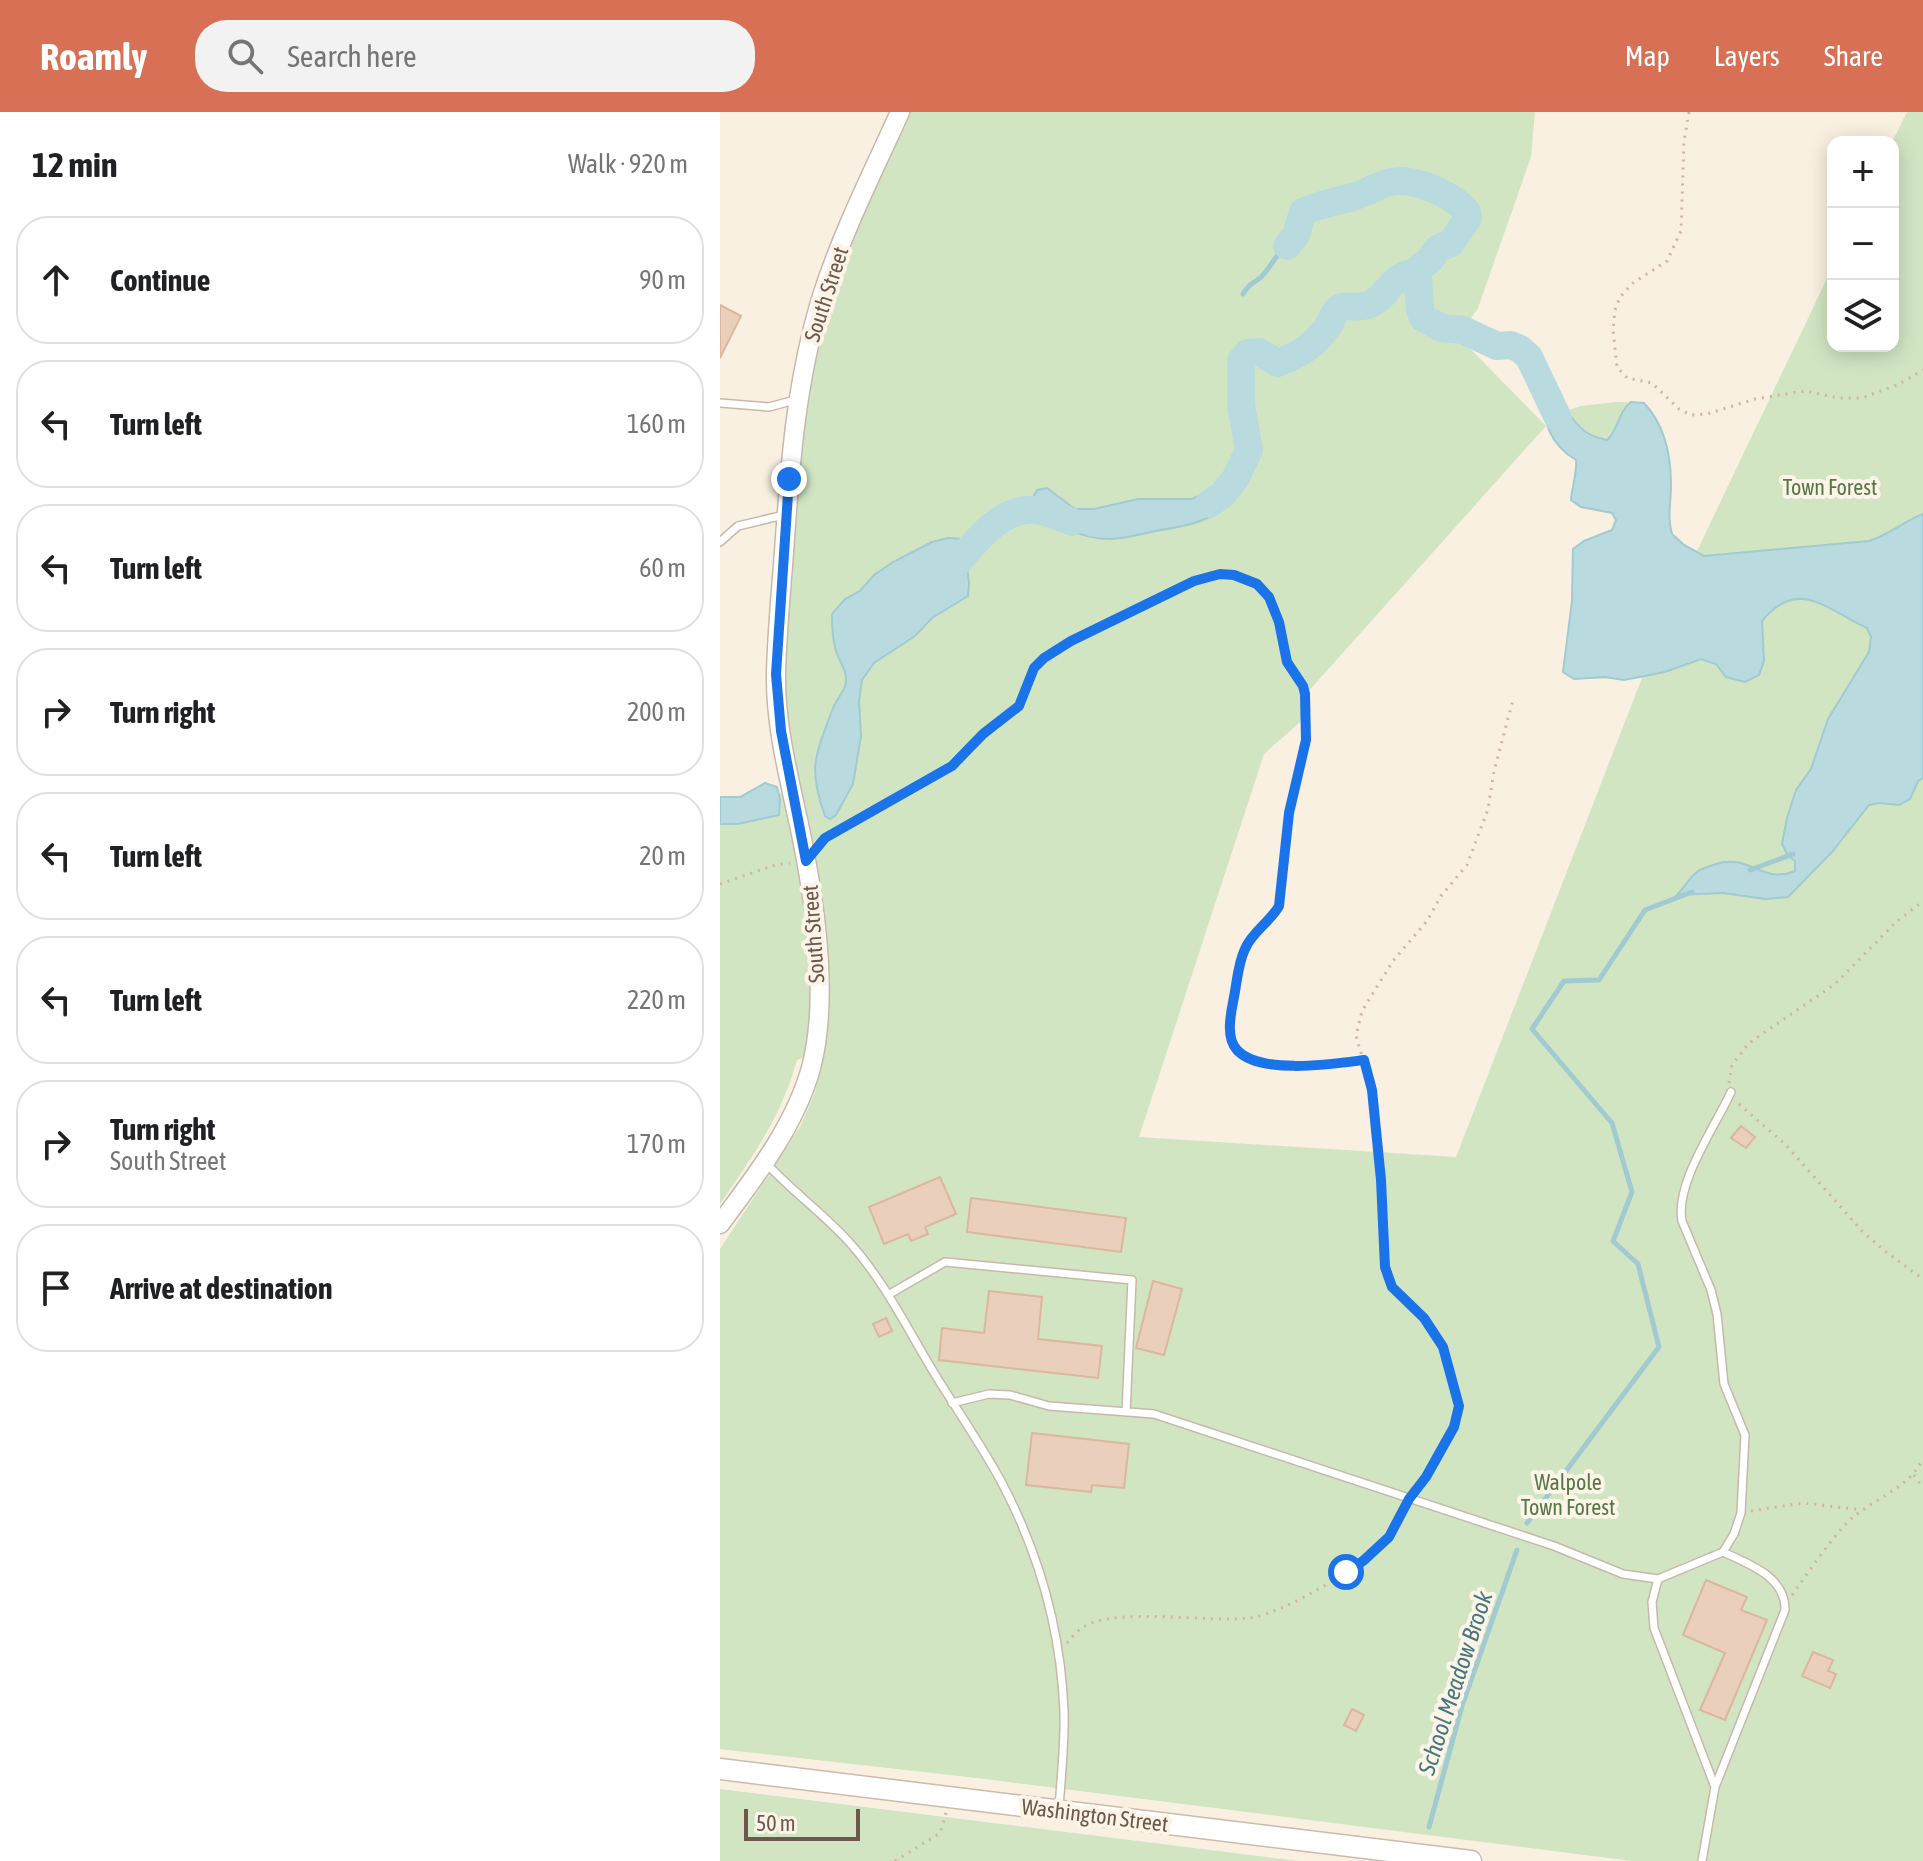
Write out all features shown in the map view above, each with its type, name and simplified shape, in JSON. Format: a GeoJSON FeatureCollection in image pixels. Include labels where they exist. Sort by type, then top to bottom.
{"type":"FeatureCollection","features":[{"type":"Feature","properties":{"kind":"main road","name":"Washington Street"},"geometry":{"type":"LineString","coordinates":[[720,1769],[1471,1861]]}},
{"type":"Feature","properties":{"kind":"street","name":"South Street"},"geometry":{"type":"LineString","coordinates":[[720,1224],[765,1162],[801,1093],[813,1055],[817,1027],[817,980],[813,897],[778,703],[776,674],[786,514],[797,400],[809,343],[824,292],[900,112]]}},
{"type":"Feature","properties":{"kind":"lane"},"geometry":{"type":"LineString","coordinates":[[720,403],[769,407],[797,400]]}},
{"type":"Feature","properties":{"kind":"lane"},"geometry":{"type":"LineString","coordinates":[[720,542],[738,526],[786,514]]}},
{"type":"Feature","properties":{"kind":"lane"},"geometry":{"type":"LineString","coordinates":[[952,1403],[989,1394],[1010,1395],[1049,1406],[1154,1414],[1554,1546],[1610,1570],[1658,1579],[1723,1552],[1734,1534],[1741,1513],[1745,1435],[1724,1384],[1713,1297],[1682,1221],[1681,1208],[1690,1173],[1731,1092]]}},
{"type":"Feature","properties":{"kind":"lane"},"geometry":{"type":"LineString","coordinates":[[765,1162],[787,1187],[850,1243],[888,1295],[1002,1484],[1027,1535],[1044,1584],[1059,1652],[1064,1714],[1058,1810]]}},
{"type":"Feature","properties":{"kind":"lane"},"geometry":{"type":"LineString","coordinates":[[888,1295],[945,1262],[1132,1280],[1126,1412]]}},
{"type":"Feature","properties":{"kind":"lane"},"geometry":{"type":"LineString","coordinates":[[1702,1861],[1715,1787],[1783,1619],[1785,1604],[1780,1587],[1775,1582],[1756,1568],[1723,1552]]}},
{"type":"Feature","properties":{"kind":"lane"},"geometry":{"type":"LineString","coordinates":[[1658,1579],[1652,1602],[1654,1628],[1715,1787]]}},
{"type":"Feature","properties":{"kind":"path"},"geometry":{"type":"LineString","coordinates":[[1689,112],[1684,129],[1681,231],[1667,261],[1633,283],[1620,297],[1614,320],[1617,367],[1627,378],[1652,383],[1679,409],[1691,415],[1707,414],[1755,399],[1805,391],[1839,398],[1862,398],[1899,384],[1923,370]]}},
{"type":"Feature","properties":{"kind":"path"},"geometry":{"type":"LineString","coordinates":[[720,884],[775,865],[806,861],[825,838],[952,766],[983,734],[1019,706],[1034,668],[1071,641],[1194,581],[1220,574],[1234,575],[1257,584],[1269,597],[1279,622],[1287,662],[1303,686],[1306,740],[1289,813],[1279,906],[1272,918],[1250,938],[1243,951],[1230,1036],[1238,1051],[1261,1063],[1304,1067],[1364,1060]]}},
{"type":"Feature","properties":{"kind":"path"},"geometry":{"type":"LineString","coordinates":[[1059,1652],[1086,1625],[1102,1621],[1156,1617],[1230,1619],[1268,1613],[1311,1592],[1363,1561],[1389,1537],[1454,1427],[1459,1406],[1443,1347],[1424,1318],[1392,1287],[1385,1267],[1372,1090],[1356,1036],[1362,1011],[1393,961],[1427,921],[1441,896],[1467,865],[1488,809],[1494,771],[1513,700]]}},
{"type":"Feature","properties":{"kind":"path"},"geometry":{"type":"LineString","coordinates":[[1923,901],[1896,922],[1835,984],[1749,1043],[1732,1065],[1731,1092],[1739,1105],[1786,1145],[1862,1231],[1923,1279]]}},
{"type":"Feature","properties":{"kind":"path"},"geometry":{"type":"LineString","coordinates":[[1785,1604],[1844,1526],[1914,1475],[1923,1458]]}},
{"type":"Feature","properties":{"kind":"path"},"geometry":{"type":"LineString","coordinates":[[1914,1475],[1923,1488]]}},
{"type":"Feature","properties":{"kind":"path"},"geometry":{"type":"LineString","coordinates":[[1741,1513],[1803,1503],[1862,1510]]}},
{"type":"Feature","properties":{"kind":"path"},"geometry":{"type":"LineString","coordinates":[[895,1861],[940,1833],[949,1797]]}},
{"type":"Feature","properties":{"kind":"green space","name":"Walpole Town Forest"},"geometry":{"type":"Polygon","coordinates":[[[900,112],[1535,112],[1531,157],[1478,308],[1463,330],[1451,329],[1546,426],[1306,694],[1300,722],[1264,754],[1139,1137],[1456,1157],[1642,678],[1574,679],[1563,672],[1572,601],[1573,549],[1612,530],[1616,520],[1612,513],[1581,507],[1571,500],[1576,460],[1684,545],[1697,551],[1827,279],[1827,352],[1899,352],[1899,136],[1895,136],[1907,112],[1923,112],[1923,1861],[1632,1861],[985,1779],[720,1749],[720,1249],[801,1125],[815,1092],[825,1048],[797,1060],[774,1118],[720,1204],[720,809],[792,791],[778,703],[809,343],[900,112]]]}},
{"type":"Feature","properties":{"kind":"green space"},"geometry":{"type":"Polygon","coordinates":[[[1616,402],[1644,403],[1662,428],[1616,431],[1607,440],[1583,430],[1566,411],[1616,402]]]}},
{"type":"Feature","properties":{"kind":"green space"},"geometry":{"type":"Polygon","coordinates":[[[720,1789],[1299,1861],[720,1861],[720,1789]]]}},
{"type":"Feature","properties":{"kind":"water"},"geometry":{"type":"Polygon","coordinates":[[[1540,385],[1582,429],[1607,440],[1631,402],[1644,403],[1662,431],[1668,452],[1672,534],[1704,556],[1869,541],[1923,514],[1923,778],[1918,781],[1910,799],[1899,805],[1869,805],[1832,852],[1788,897],[1765,899],[1723,893],[1677,895],[1698,871],[1716,864],[1738,862],[1774,874],[1795,871],[1795,861],[1788,856],[1782,844],[1787,818],[1796,790],[1811,769],[1828,719],[1869,652],[1871,637],[1867,628],[1825,606],[1800,599],[1775,608],[1762,621],[1764,661],[1759,675],[1745,682],[1726,677],[1716,664],[1701,659],[1665,672],[1624,680],[1605,677],[1574,679],[1563,672],[1572,601],[1573,549],[1612,530],[1616,520],[1612,513],[1581,507],[1571,500],[1576,460],[1552,437],[1545,419],[1540,385]]]}},
{"type":"Feature","properties":{"kind":"water"},"geometry":{"type":"Polygon","coordinates":[[[1235,479],[1227,503],[1209,517],[1186,525],[1118,538],[1101,539],[1066,529],[1046,516],[1033,498],[1037,490],[1047,488],[1075,509],[1094,509],[1138,499],[1192,499],[1235,479]]]}},
{"type":"Feature","properties":{"kind":"water"},"geometry":{"type":"Polygon","coordinates":[[[948,538],[963,539],[975,554],[967,568],[968,596],[932,618],[915,636],[874,663],[862,680],[859,700],[861,736],[853,784],[836,815],[830,819],[825,816],[819,799],[815,772],[822,738],[846,681],[834,642],[832,614],[845,599],[860,591],[874,575],[893,562],[932,542],[948,538]]]}},
{"type":"Feature","properties":{"kind":"water"},"geometry":{"type":"Polygon","coordinates":[[[765,783],[777,787],[779,815],[738,824],[720,824],[720,797],[740,797],[765,783]]]}},
{"type":"Feature","properties":{"kind":"building"},"geometry":{"type":"Polygon","coordinates":[[[720,305],[741,316],[720,358],[720,305]]]}},
{"type":"Feature","properties":{"kind":"building"},"geometry":{"type":"Polygon","coordinates":[[[1741,1126],[1755,1137],[1746,1148],[1731,1138],[1741,1126]]]}},
{"type":"Feature","properties":{"kind":"building"},"geometry":{"type":"Polygon","coordinates":[[[940,1177],[956,1214],[925,1227],[928,1234],[911,1241],[908,1234],[884,1244],[869,1207],[940,1177]]]}},
{"type":"Feature","properties":{"kind":"building"},"geometry":{"type":"Polygon","coordinates":[[[971,1198],[1126,1218],[1121,1252],[967,1232],[971,1198]]]}},
{"type":"Feature","properties":{"kind":"building"},"geometry":{"type":"Polygon","coordinates":[[[1153,1281],[1182,1289],[1164,1355],[1136,1348],[1153,1281]]]}},
{"type":"Feature","properties":{"kind":"building"},"geometry":{"type":"Polygon","coordinates":[[[989,1291],[1042,1297],[1038,1339],[1102,1346],[1098,1378],[939,1360],[942,1328],[984,1333],[989,1291]]]}},
{"type":"Feature","properties":{"kind":"building"},"geometry":{"type":"Polygon","coordinates":[[[886,1318],[892,1331],[879,1337],[873,1324],[886,1318]]]}},
{"type":"Feature","properties":{"kind":"building"},"geometry":{"type":"Polygon","coordinates":[[[1032,1433],[1129,1444],[1124,1488],[1092,1485],[1091,1492],[1026,1485],[1032,1433]]]}},
{"type":"Feature","properties":{"kind":"building"},"geometry":{"type":"Polygon","coordinates":[[[1706,1580],[1747,1597],[1741,1610],[1767,1620],[1725,1720],[1700,1710],[1725,1653],[1683,1635],[1706,1580]]]}},
{"type":"Feature","properties":{"kind":"building"},"geometry":{"type":"Polygon","coordinates":[[[1813,1652],[1833,1660],[1828,1671],[1836,1674],[1830,1688],[1802,1676],[1813,1652]]]}},
{"type":"Feature","properties":{"kind":"building"},"geometry":{"type":"Polygon","coordinates":[[[1352,1709],[1364,1715],[1356,1731],[1344,1725],[1352,1709]]]}},
{"type":"Feature","properties":{"kind":"waterway"},"geometry":{"type":"LineString","coordinates":[[1287,246],[1296,235],[1303,212],[1387,183],[1419,184],[1452,199],[1467,212],[1468,218],[1451,243],[1437,249],[1430,260],[1413,273]]}},
{"type":"Feature","properties":{"kind":"waterway"},"geometry":{"type":"LineString","coordinates":[[1243,294],[1287,246]]}},
{"type":"Feature","properties":{"kind":"waterway"},"geometry":{"type":"LineString","coordinates":[[1209,504],[1222,495],[1235,479],[1249,450],[1241,405],[1241,361],[1248,353],[1259,352],[1278,363],[1293,357],[1318,339],[1337,310],[1374,302],[1399,278],[1413,273],[1418,278],[1423,318],[1442,328],[1463,330],[1497,346],[1511,345],[1520,349],[1529,357],[1558,418]]}},
{"type":"Feature","properties":{"kind":"waterway"},"geometry":{"type":"LineString","coordinates":[[945,576],[985,532],[1008,515],[1035,510],[1072,522]]}},
{"type":"Feature","properties":{"kind":"waterway","name":"School Meadow Brook"},"geometry":{"type":"LineString","coordinates":[[1750,870],[1793,854]]}},
{"type":"Feature","properties":{"kind":"waterway","name":"School Meadow Brook"},"geometry":{"type":"LineString","coordinates":[[1527,1523],[1659,1347],[1638,1264],[1613,1241],[1632,1192],[1612,1123],[1532,1029],[1564,981],[1599,980],[1645,910],[1692,892]]}},
{"type":"Feature","properties":{"kind":"waterway","name":"School Meadow Brook"},"geometry":{"type":"LineString","coordinates":[[1429,1827],[1462,1706],[1517,1550]]}},
{"type":"Feature","properties":{"kind":"route"},"geometry":{"type":"LineString","coordinates":[[789,479],[776,674],[781,731],[806,861],[825,838],[952,766],[983,734],[1019,706],[1034,668],[1071,641],[1194,581],[1220,574],[1234,575],[1257,584],[1269,597],[1279,622],[1287,662],[1303,686],[1306,740],[1289,813],[1279,906],[1272,918],[1250,938],[1243,951],[1230,1036],[1238,1051],[1261,1063],[1304,1067],[1364,1060],[1372,1090],[1385,1267],[1392,1287],[1424,1318],[1443,1347],[1459,1406],[1454,1427],[1389,1537],[1346,1572]]}},
{"type":"Feature","properties":{"kind":"park label","name":"Town Forest"},"geometry":{"type":"Point","coordinates":[1830,487]}}]}
